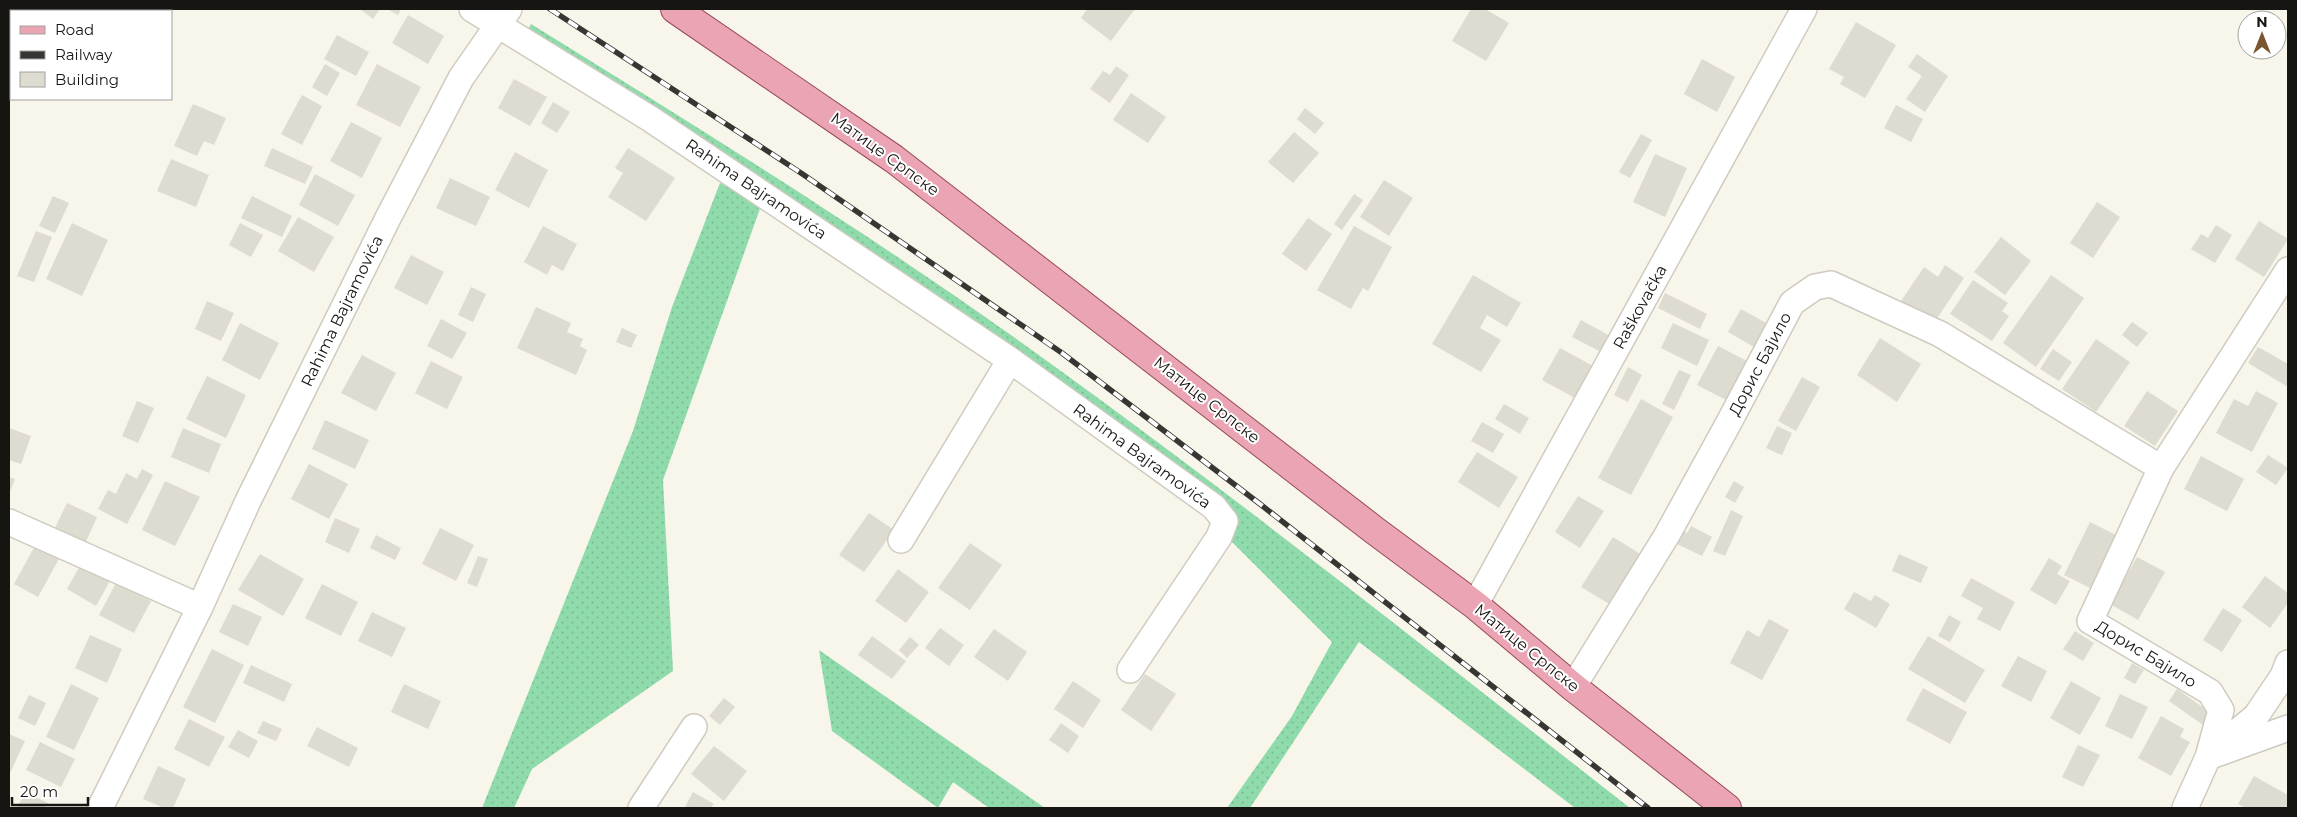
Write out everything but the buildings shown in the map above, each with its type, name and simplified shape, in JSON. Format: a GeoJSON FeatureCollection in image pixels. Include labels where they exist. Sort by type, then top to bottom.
{"type":"FeatureCollection","features":[{"type":"Feature","properties":{"kind":"main road","name":"Матице Српске"},"geometry":{"type":"LineString","coordinates":[[675,9],[894,159],[1374,530],[1475,605],[1573,687],[1727,808]]}},
{"type":"Feature","properties":{"kind":"street","name":"Rahima Bajramovića"},"geometry":{"type":"LineString","coordinates":[[472,9],[504,16],[649,118],[1010,360],[1214,507],[1225,521],[1219,538],[1130,670]]}},
{"type":"Feature","properties":{"kind":"street","name":"Raškovačka"},"geometry":{"type":"LineString","coordinates":[[1475,605],[1804,9]]}},
{"type":"Feature","properties":{"kind":"street","name":"Rahima Bajramovića"},"geometry":{"type":"LineString","coordinates":[[100,808],[200,607],[248,501],[388,218],[461,78],[504,16]]}},
{"type":"Feature","properties":{"kind":"street","name":"Дорис Бајило"},"geometry":{"type":"LineString","coordinates":[[2185,808],[2208,757],[2222,710],[2210,692],[2090,621],[2162,468],[2288,270]]}},
{"type":"Feature","properties":{"kind":"street","name":"Дорис Бајило"},"geometry":{"type":"LineString","coordinates":[[1573,687],[1667,534],[1728,426],[1792,304],[1815,287],[1830,284],[1940,334],[2162,468]]}},
{"type":"Feature","properties":{"kind":"street"},"geometry":{"type":"LineString","coordinates":[[901,540],[1010,360]]}},
{"type":"Feature","properties":{"kind":"street"},"geometry":{"type":"LineString","coordinates":[[9,522],[200,607]]}},
{"type":"Feature","properties":{"kind":"street","name":"Дорис Бајило"},"geometry":{"type":"LineString","coordinates":[[2208,757],[2256,716],[2283,676],[2288,663]]}},
{"type":"Feature","properties":{"kind":"street"},"geometry":{"type":"LineString","coordinates":[[641,808],[694,727]]}},
{"type":"Feature","properties":{"kind":"street"},"geometry":{"type":"LineString","coordinates":[[2208,757],[2288,728]]}},
{"type":"Feature","properties":{"kind":"green space"},"geometry":{"type":"Polygon","coordinates":[[[531,24],[667,108],[868,237],[1000,327],[1279,534],[1630,808],[1575,808],[1359,642],[1250,808],[1227,808],[1292,716],[1332,642],[1217,527],[1226,515],[522,41],[531,24]]]}},
{"type":"Feature","properties":{"kind":"green space"},"geometry":{"type":"Polygon","coordinates":[[[720,183],[762,203],[663,480],[673,671],[532,769],[514,808],[482,808],[633,431],[672,307],[720,183]]]}},
{"type":"Feature","properties":{"kind":"green space"},"geometry":{"type":"Polygon","coordinates":[[[819,650],[1045,808],[989,808],[953,782],[938,808],[832,731],[819,650]]]}},
{"type":"Feature","properties":{"kind":"railway"},"geometry":{"type":"LineString","coordinates":[[550,9],[801,173],[1062,353],[1260,504],[1648,808]]}}]}
